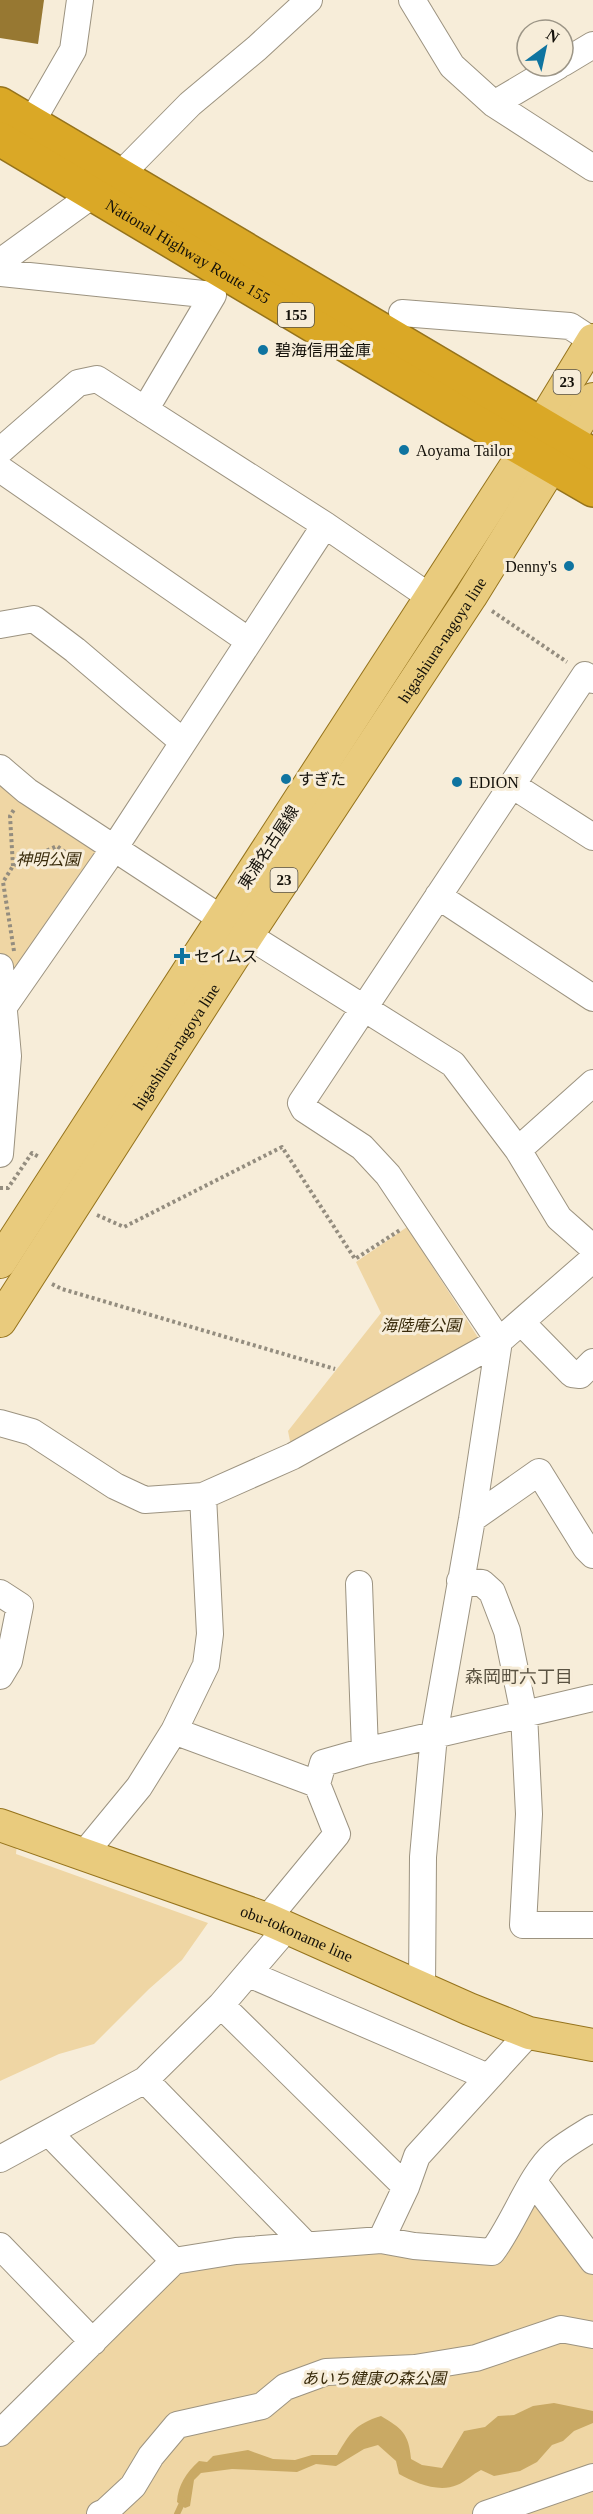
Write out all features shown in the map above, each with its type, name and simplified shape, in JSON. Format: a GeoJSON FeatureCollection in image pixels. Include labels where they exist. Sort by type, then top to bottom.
{"type":"FeatureCollection","features":[{"type":"Feature","properties":{"kind":"highway","name":"National Highway Route 155"},"geometry":{"type":"LineString","coordinates":[[0,104],[31,123],[107,185]]}},
{"type":"Feature","properties":{"kind":"highway","name":"National Highway Route 155"},"geometry":{"type":"LineString","coordinates":[[0,139],[107,185],[556,447],[593,490]]}},
{"type":"Feature","properties":{"kind":"main road","name":"東浦名古屋線"},"geometry":{"type":"LineString","coordinates":[[556,447],[593,340]]}},
{"type":"Feature","properties":{"kind":"main road","name":"東浦名古屋線"},"geometry":{"type":"LineString","coordinates":[[0,1262],[235,926],[430,597],[556,447],[593,399]]}},
{"type":"Feature","properties":{"kind":"main road","name":"higashiura-nagoya line"},"geometry":{"type":"LineString","coordinates":[[0,1321],[76,1202],[235,926],[471,596],[556,447]]}},
{"type":"Feature","properties":{"kind":"main road","name":"obu-tokoname line"},"geometry":{"type":"LineString","coordinates":[[0,1825],[277,1924],[529,2033],[593,2045]]}},
{"type":"Feature","properties":{"kind":"street"},"geometry":{"type":"LineString","coordinates":[[31,123],[73,50],[80,0]]}},
{"type":"Feature","properties":{"kind":"street"},"geometry":{"type":"LineString","coordinates":[[0,262],[107,185],[190,104],[258,48],[309,0]]}},
{"type":"Feature","properties":{"kind":"street"},"geometry":{"type":"LineString","coordinates":[[412,0],[452,66],[494,104],[593,168]]}},
{"type":"Feature","properties":{"kind":"street"},"geometry":{"type":"LineString","coordinates":[[575,56],[593,45]]}},
{"type":"Feature","properties":{"kind":"street"},"geometry":{"type":"LineString","coordinates":[[494,104],[538,78]]}},
{"type":"Feature","properties":{"kind":"street"},"geometry":{"type":"LineString","coordinates":[[0,273],[213,295],[145,410]]}},
{"type":"Feature","properties":{"kind":"street"},"geometry":{"type":"LineString","coordinates":[[402,313],[570,326],[593,340]]}},
{"type":"Feature","properties":{"kind":"street"},"geometry":{"type":"LineString","coordinates":[[0,451],[78,383],[97,379],[325,525],[430,597]]}},
{"type":"Feature","properties":{"kind":"street"},"geometry":{"type":"LineString","coordinates":[[0,469],[249,640]]}},
{"type":"Feature","properties":{"kind":"street"},"geometry":{"type":"LineString","coordinates":[[3,1008],[115,847],[325,525]]}},
{"type":"Feature","properties":{"kind":"street"},"geometry":{"type":"LineString","coordinates":[[0,625],[34,619],[75,650],[183,742]]}},
{"type":"Feature","properties":{"kind":"street"},"geometry":{"type":"LineString","coordinates":[[422,1988],[423,1857],[434,1736],[472,1519],[499,1341],[388,1175],[362,1147],[304,1109],[300,1103],[512,785],[589,677]]}},
{"type":"Feature","properties":{"kind":"street"},"geometry":{"type":"LineString","coordinates":[[0,768],[27,791],[453,1064],[518,1150],[559,1218],[593,1248]]}},
{"type":"Feature","properties":{"kind":"street"},"geometry":{"type":"LineString","coordinates":[[512,785],[593,837]]}},
{"type":"Feature","properties":{"kind":"street"},"geometry":{"type":"LineString","coordinates":[[438,896],[593,998]]}},
{"type":"Feature","properties":{"kind":"street"},"geometry":{"type":"LineString","coordinates":[[0,967],[8,1056],[0,1154]]}},
{"type":"Feature","properties":{"kind":"street"},"geometry":{"type":"LineString","coordinates":[[518,1150],[593,1083]]}},
{"type":"Feature","properties":{"kind":"street"},"geometry":{"type":"LineString","coordinates":[[0,1423],[32,1432],[115,1486],[145,1500],[203,1496],[293,1456],[499,1341],[593,1258]]}},
{"type":"Feature","properties":{"kind":"street"},"geometry":{"type":"LineString","coordinates":[[521,1322],[572,1374],[580,1375],[593,1362]]}},
{"type":"Feature","properties":{"kind":"street"},"geometry":{"type":"LineString","coordinates":[[472,1519],[539,1472],[593,1555]]}},
{"type":"Feature","properties":{"kind":"street"},"geometry":{"type":"LineString","coordinates":[[83,1855],[139,1787],[174,1731],[206,1665],[210,1634],[203,1496]]}},
{"type":"Feature","properties":{"kind":"street"},"geometry":{"type":"LineString","coordinates":[[460,1581],[482,1583],[492,1592],[507,1631],[524,1714],[529,1814],[523,1925],[593,1925]]}},
{"type":"Feature","properties":{"kind":"street"},"geometry":{"type":"LineString","coordinates":[[359,1584],[365,1751]]}},
{"type":"Feature","properties":{"kind":"street"},"geometry":{"type":"LineString","coordinates":[[0,1593],[20,1606],[9,1661],[0,1676]]}},
{"type":"Feature","properties":{"kind":"street"},"geometry":{"type":"LineString","coordinates":[[0,2159],[145,2080],[221,2006],[249,1974],[277,1924],[337,1834],[317,1784],[323,1763],[365,1751],[593,1698]]}},
{"type":"Feature","properties":{"kind":"street"},"geometry":{"type":"LineString","coordinates":[[174,1731],[317,1784]]}},
{"type":"Feature","properties":{"kind":"street"},"geometry":{"type":"LineString","coordinates":[[249,1974],[488,2077]]}},
{"type":"Feature","properties":{"kind":"street"},"geometry":{"type":"LineString","coordinates":[[221,2006],[406,2187]]}},
{"type":"Feature","properties":{"kind":"street"},"geometry":{"type":"LineString","coordinates":[[381,2241],[406,2187],[417,2156],[529,2033]]}},
{"type":"Feature","properties":{"kind":"street"},"geometry":{"type":"LineString","coordinates":[[145,2080],[305,2244]]}},
{"type":"Feature","properties":{"kind":"street"},"geometry":{"type":"LineString","coordinates":[[3,2423],[93,2342],[174,2261],[236,2251],[305,2244],[381,2241],[492,2252],[503,2238],[534,2182],[553,2155],[593,2128]]}},
{"type":"Feature","properties":{"kind":"street"},"geometry":{"type":"LineString","coordinates":[[50,2133],[174,2261]]}},
{"type":"Feature","properties":{"kind":"street"},"geometry":{"type":"LineString","coordinates":[[534,2182],[593,2260]]}},
{"type":"Feature","properties":{"kind":"street"},"geometry":{"type":"LineString","coordinates":[[0,2246],[93,2342]]}},
{"type":"Feature","properties":{"kind":"street"},"geometry":{"type":"LineString","coordinates":[[100,2514],[133,2486],[151,2456],[177,2425],[262,2406],[285,2387],[326,2372],[415,2368],[476,2358],[561,2329],[593,2335]]}},
{"type":"Feature","properties":{"kind":"street"},"geometry":{"type":"LineString","coordinates":[[486,2514],[593,2477]]}},
{"type":"Feature","properties":{"kind":"path"},"geometry":{"type":"LineString","coordinates":[[471,596],[589,677]]}},
{"type":"Feature","properties":{"kind":"path"},"geometry":{"type":"LineString","coordinates":[[13,866],[10,816],[27,791]]}},
{"type":"Feature","properties":{"kind":"path"},"geometry":{"type":"LineString","coordinates":[[22,981],[13,948],[3,882],[13,866],[57,846],[96,874]]}},
{"type":"Feature","properties":{"kind":"path"},"geometry":{"type":"LineString","coordinates":[[76,1202],[107,1221],[124,1227],[282,1147],[356,1259],[418,1218]]}},
{"type":"Feature","properties":{"kind":"path"},"geometry":{"type":"LineString","coordinates":[[0,1188],[8,1188],[32,1153],[42,1160]]}},
{"type":"Feature","properties":{"kind":"path"},"geometry":{"type":"LineString","coordinates":[[31,1272],[62,1289],[335,1370]]}},
{"type":"Feature","properties":{"kind":"green space","name":"神明公園"},"geometry":{"type":"Polygon","coordinates":[[[0,766],[115,847],[3,1008],[0,967],[0,766]]]}},
{"type":"Feature","properties":{"kind":"green space","name":"海陸庵公園"},"geometry":{"type":"Polygon","coordinates":[[[407,1227],[479,1339],[293,1456],[288,1431],[381,1313],[356,1262],[407,1227]]]}},
{"type":"Feature","properties":{"kind":"green space"},"geometry":{"type":"Polygon","coordinates":[[[0,1837],[17,1843],[16,1854],[208,1923],[182,1960],[149,1989],[94,2044],[59,2054],[0,2081],[0,1837]]]}},
{"type":"Feature","properties":{"kind":"green space","name":"あいち健康の森公園"},"geometry":{"type":"Polygon","coordinates":[[[534,2182],[593,2273],[593,2514],[0,2514],[0,2443],[174,2261],[236,2251],[492,2252],[534,2182]]]}},
{"type":"Feature","properties":{"kind":"shaded area"},"geometry":{"type":"Polygon","coordinates":[[[554,2403],[593,2411],[593,2423],[574,2431],[563,2441],[552,2445],[537,2462],[520,2471],[494,2476],[481,2470],[457,2485],[435,2487],[420,2484],[399,2474],[396,2461],[378,2445],[364,2449],[336,2466],[316,2464],[297,2472],[232,2469],[201,2473],[194,2480],[190,2506],[185,2508],[177,2502],[181,2485],[190,2470],[199,2461],[207,2462],[213,2456],[248,2450],[273,2459],[295,2460],[312,2455],[337,2455],[354,2430],[365,2422],[381,2416],[403,2432],[411,2459],[422,2465],[442,2468],[464,2431],[485,2427],[498,2416],[514,2415],[533,2406],[554,2403]]]}},
{"type":"Feature","properties":{"kind":"building"},"geometry":{"type":"Polygon","coordinates":[[[0,0],[44,0],[38,44],[0,38],[0,0]]]}},
{"type":"Feature","properties":{"kind":"waterway"},"geometry":{"type":"LineString","coordinates":[[177,2514],[184,2499]]}},
{"type":"Feature","properties":{"kind":"place","name":"碧海信用金庫"},"geometry":{"type":"Point","coordinates":[263,350]}},
{"type":"Feature","properties":{"kind":"place","name":"Aoyama Tailor"},"geometry":{"type":"Point","coordinates":[404,450]}},
{"type":"Feature","properties":{"kind":"place","name":"Denny's"},"geometry":{"type":"Point","coordinates":[569,566]}},
{"type":"Feature","properties":{"kind":"place","name":"すぎた"},"geometry":{"type":"Point","coordinates":[286,779]}},
{"type":"Feature","properties":{"kind":"place","name":"EDION"},"geometry":{"type":"Point","coordinates":[457,782]}},
{"type":"Feature","properties":{"kind":"place","name":"セイムス"},"geometry":{"type":"Point","coordinates":[182,956]}},
{"type":"Feature","properties":{"kind":"district","name":"森岡町六丁目"},"geometry":{"type":"Point","coordinates":[519,1677]}}]}
